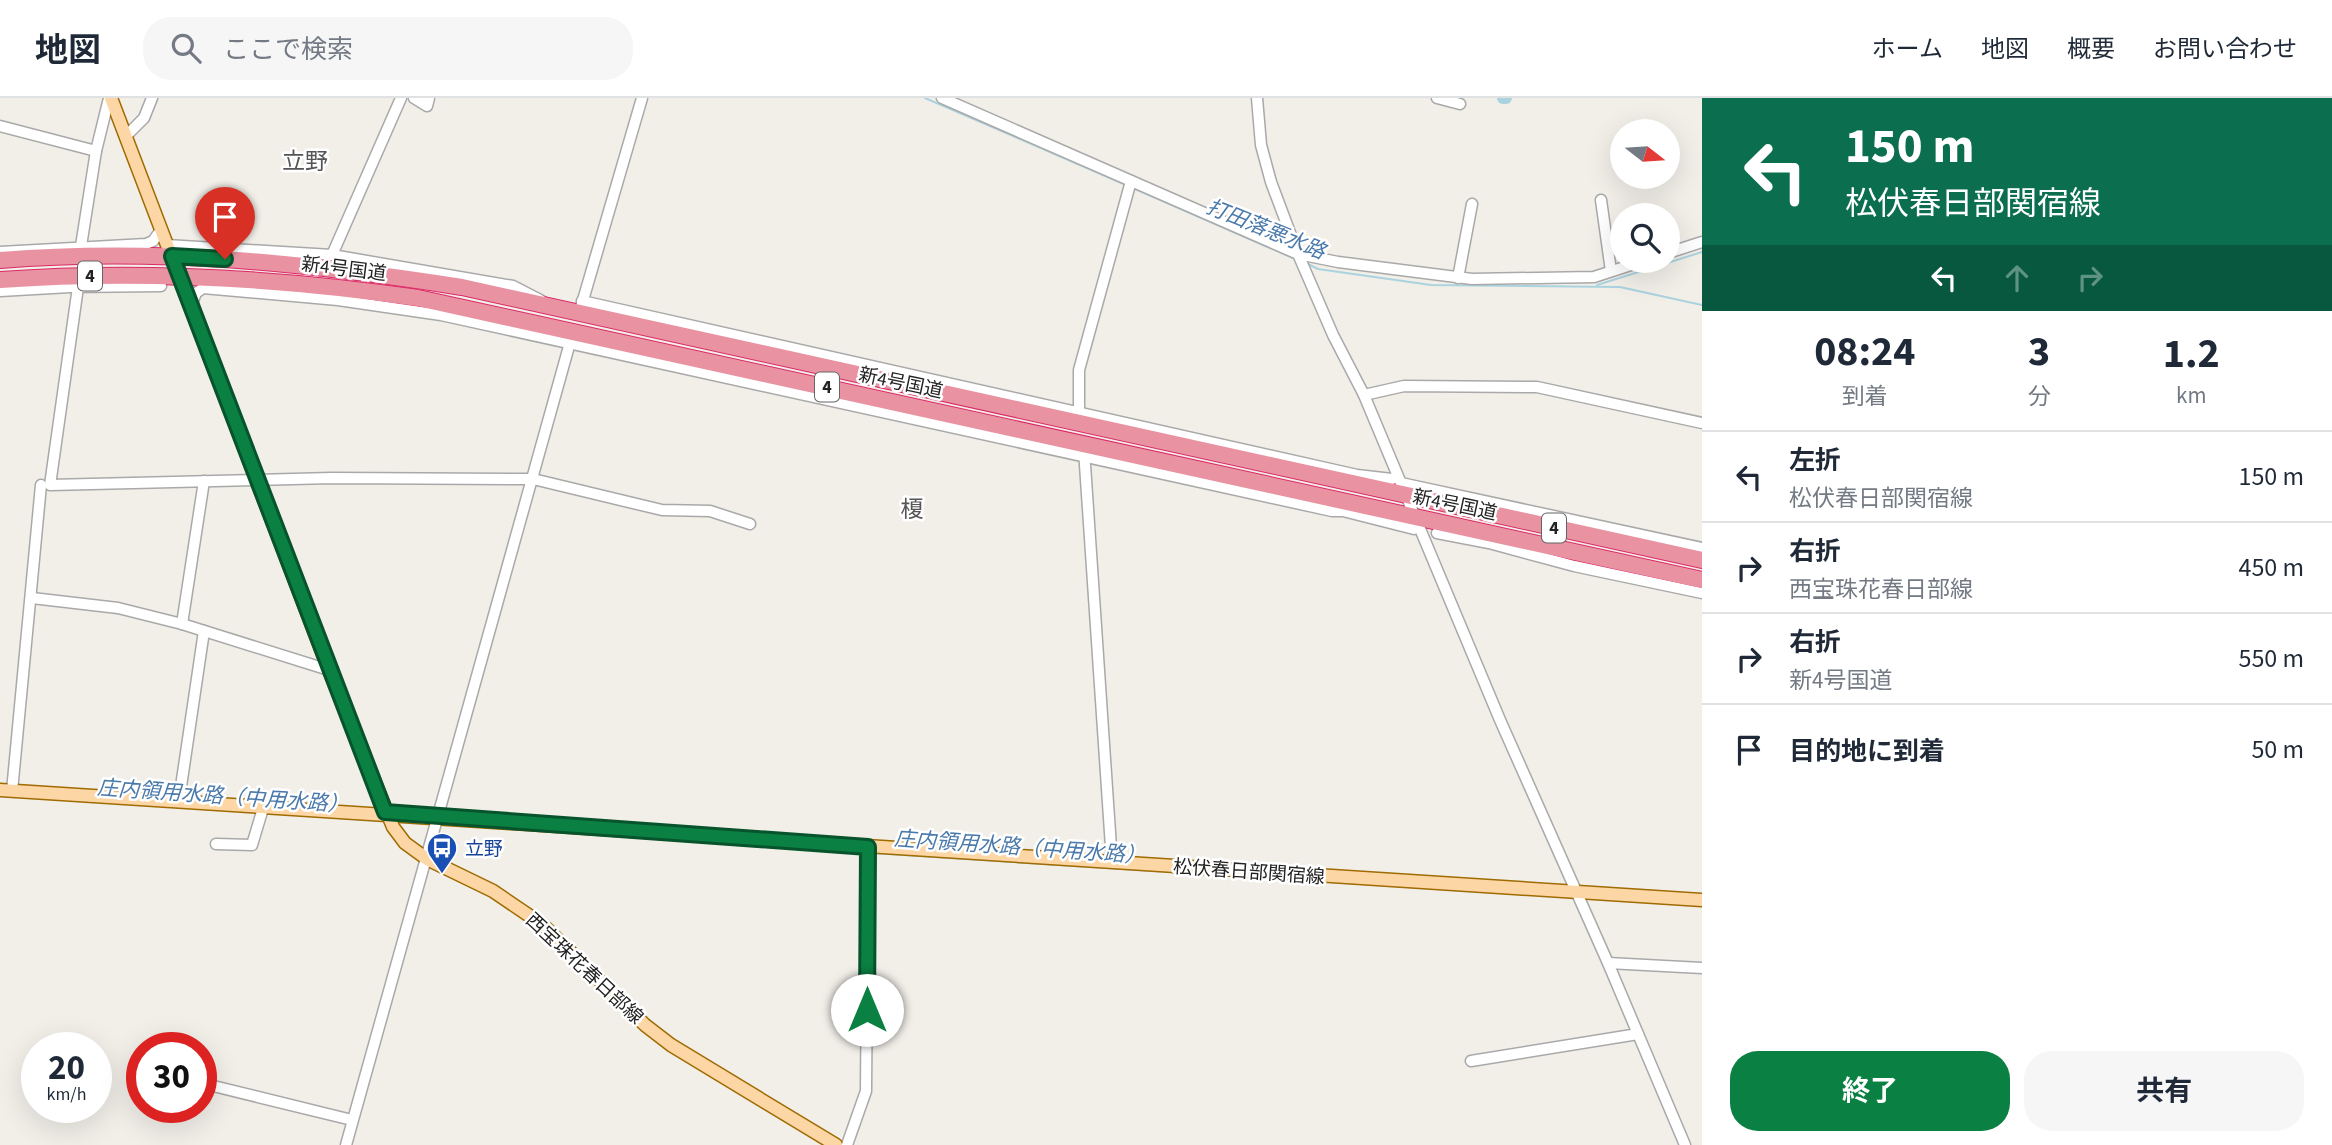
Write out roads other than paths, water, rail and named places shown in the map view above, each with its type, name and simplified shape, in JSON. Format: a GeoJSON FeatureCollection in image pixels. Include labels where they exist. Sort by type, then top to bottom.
{"type":"FeatureCollection","features":[{"type":"Feature","properties":{"kind":"highway","name":"新4号国道"},"geometry":{"type":"LineString","coordinates":[[0,260],[169,251],[212,253],[383,274],[550,306],[581,307],[1345,477],[1400,486],[1702,560]]}},
{"type":"Feature","properties":{"kind":"highway","name":"新4号国道"},"geometry":{"type":"LineString","coordinates":[[0,280],[139,281],[180,276],[304,284],[374,292],[463,307],[572,337],[1414,523],[1702,580]]}},
{"type":"Feature","properties":{"kind":"main road","name":"西宝珠花春日部線"},"geometry":{"type":"LineString","coordinates":[[110,98],[385,812],[405,843],[427,859],[494,891],[526,911],[671,1045],[836,1145]]}},
{"type":"Feature","properties":{"kind":"main road","name":"松伏春日部関宿線"},"geometry":{"type":"LineString","coordinates":[[6,790],[437,815],[868,847],[1702,900]]}},
{"type":"Feature","properties":{"kind":"street"},"geometry":{"type":"LineString","coordinates":[[81,246],[96,151],[110,98]]}},
{"type":"Feature","properties":{"kind":"street"},"geometry":{"type":"LineString","coordinates":[[125,137],[144,118],[152,98]]}},
{"type":"Feature","properties":{"kind":"street"},"geometry":{"type":"LineString","coordinates":[[332,255],[401,98]]}},
{"type":"Feature","properties":{"kind":"street"},"geometry":{"type":"LineString","coordinates":[[414,98],[427,106],[429,98]]}},
{"type":"Feature","properties":{"kind":"street"},"geometry":{"type":"LineString","coordinates":[[581,307],[642,98]]}},
{"type":"Feature","properties":{"kind":"street"},"geometry":{"type":"LineString","coordinates":[[942,98],[1298,254],[1458,278],[1594,277],[1610,271]]}},
{"type":"Feature","properties":{"kind":"street"},"geometry":{"type":"LineString","coordinates":[[1257,98],[1261,145],[1271,181],[1298,254],[1333,335],[1364,395],[1414,523],[1574,892],[1608,963],[1685,1145]]}},
{"type":"Feature","properties":{"kind":"street"},"geometry":{"type":"LineString","coordinates":[[1437,98],[1460,103]]}},
{"type":"Feature","properties":{"kind":"street"},"geometry":{"type":"LineString","coordinates":[[0,126],[96,151]]}},
{"type":"Feature","properties":{"kind":"street"},"geometry":{"type":"LineString","coordinates":[[1079,417],[1079,370],[1131,181]]}},
{"type":"Feature","properties":{"kind":"street"},"geometry":{"type":"LineString","coordinates":[[1601,200],[1610,264]]}},
{"type":"Feature","properties":{"kind":"street"},"geometry":{"type":"LineString","coordinates":[[1458,278],[1472,204]]}},
{"type":"Feature","properties":{"kind":"street"},"geometry":{"type":"LineString","coordinates":[[0,252],[146,244],[153,241],[161,230]]}},
{"type":"Feature","properties":{"kind":"street"},"geometry":{"type":"LineString","coordinates":[[1680,249],[1702,242]]}},
{"type":"Feature","properties":{"kind":"street"},"geometry":{"type":"LineString","coordinates":[[212,253],[332,255],[513,286],[550,306]]}},
{"type":"Feature","properties":{"kind":"street"},"geometry":{"type":"LineString","coordinates":[[0,291],[139,281],[161,286]]}},
{"type":"Feature","properties":{"kind":"street"},"geometry":{"type":"LineString","coordinates":[[78,287],[50,485],[533,479],[662,510],[710,511],[750,523]]}},
{"type":"Feature","properties":{"kind":"street"},"geometry":{"type":"LineString","coordinates":[[191,306],[196,293],[203,288],[263,292],[398,307],[572,337],[345,1145]]}},
{"type":"Feature","properties":{"kind":"street"},"geometry":{"type":"LineString","coordinates":[[1364,395],[1404,386],[1536,387],[1702,423]]}},
{"type":"Feature","properties":{"kind":"street"},"geometry":{"type":"LineString","coordinates":[[1084,450],[1112,862]]}},
{"type":"Feature","properties":{"kind":"street"},"geometry":{"type":"LineString","coordinates":[[182,624],[204,481]]}},
{"type":"Feature","properties":{"kind":"street"},"geometry":{"type":"LineString","coordinates":[[6,790],[32,598],[41,485]]}},
{"type":"Feature","properties":{"kind":"street"},"geometry":{"type":"LineString","coordinates":[[1400,486],[1702,548]]}},
{"type":"Feature","properties":{"kind":"street"},"geometry":{"type":"LineString","coordinates":[[1437,533],[1482,536],[1574,566],[1702,593]]}},
{"type":"Feature","properties":{"kind":"street"},"geometry":{"type":"LineString","coordinates":[[32,598],[118,608],[182,624],[329,670]]}},
{"type":"Feature","properties":{"kind":"street"},"geometry":{"type":"LineString","coordinates":[[179,800],[204,631]]}},
{"type":"Feature","properties":{"kind":"street"},"geometry":{"type":"LineString","coordinates":[[216,844],[252,845],[264,805]]}},
{"type":"Feature","properties":{"kind":"street"},"geometry":{"type":"LineString","coordinates":[[847,1145],[866,1091],[868,847]]}},
{"type":"Feature","properties":{"kind":"street"},"geometry":{"type":"LineString","coordinates":[[1608,963],[1702,968]]}},
{"type":"Feature","properties":{"kind":"street"},"geometry":{"type":"LineString","coordinates":[[1471,1061],[1638,1034]]}},
{"type":"Feature","properties":{"kind":"street"},"geometry":{"type":"LineString","coordinates":[[217,1087],[352,1120]]}},
{"type":"Feature","properties":{"kind":"waterway","name":"打田落悪水路"},"geometry":{"type":"LineString","coordinates":[[925,98],[1126,185]]}},
{"type":"Feature","properties":{"kind":"waterway","name":"打田落悪水路"},"geometry":{"type":"LineString","coordinates":[[1135,189],[1293,258]]}},
{"type":"Feature","properties":{"kind":"waterway"},"geometry":{"type":"LineString","coordinates":[[1597,285],[1702,252]]}},
{"type":"Feature","properties":{"kind":"waterway","name":"打田落悪水路"},"geometry":{"type":"LineString","coordinates":[[1308,264],[1318,269],[1431,285],[1620,287],[1702,305]]}},
{"type":"Feature","properties":{"kind":"waterway","name":"庄内領用水路（中用水路）"},"geometry":{"type":"LineString","coordinates":[[86,801],[258,812]]}},
{"type":"Feature","properties":{"kind":"waterway","name":"庄内領用水路（中用水路）"},"geometry":{"type":"LineString","coordinates":[[268,813],[384,821]]}},
{"type":"Feature","properties":{"kind":"waterway","name":"庄内領用水路（中用水路）"},"geometry":{"type":"LineString","coordinates":[[397,821],[430,824]]}},
{"type":"Feature","properties":{"kind":"waterway","name":"庄内領用水路（中用水路）"},"geometry":{"type":"LineString","coordinates":[[439,824],[863,852]]}},
{"type":"Feature","properties":{"kind":"waterway","name":"庄内領用水路（中用水路）"},"geometry":{"type":"LineString","coordinates":[[872,853],[1565,897]]}},
{"type":"Feature","properties":{"kind":"place","name":"立野"},"geometry":{"type":"Point","coordinates":[442,875]}},
{"type":"Feature","properties":{"kind":"district","name":"立野"},"geometry":{"type":"Point","coordinates":[305,161]}},
{"type":"Feature","properties":{"kind":"district","name":"榎"},"geometry":{"type":"Point","coordinates":[912,509]}}]}
